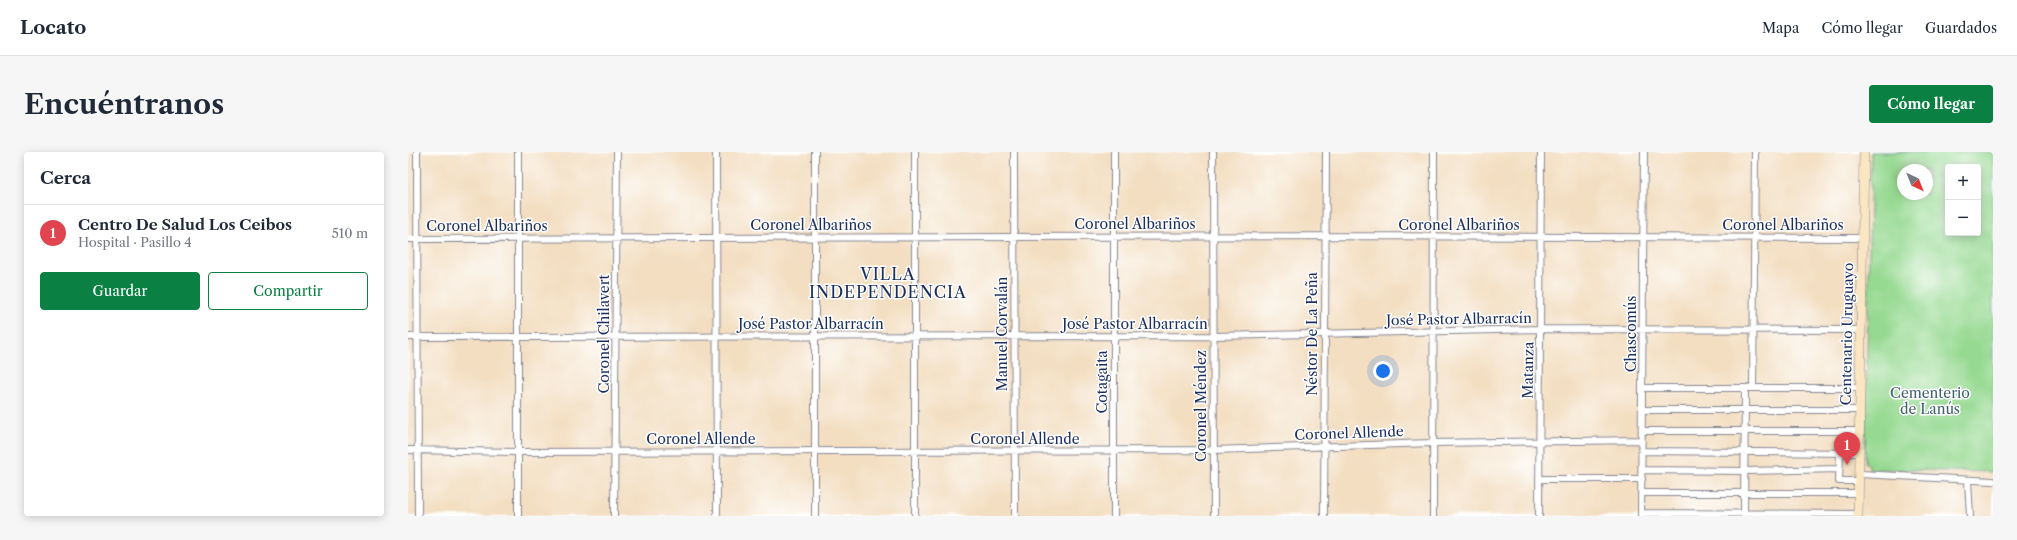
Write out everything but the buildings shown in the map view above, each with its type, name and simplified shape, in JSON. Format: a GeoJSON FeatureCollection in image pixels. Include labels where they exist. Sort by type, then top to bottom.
{"type":"FeatureCollection","features":[{"type":"Feature","properties":{"kind":"main road","name":"Centenario Uruguayo"},"geometry":{"type":"LineString","coordinates":[[1858,515],[1864,152]]}},
{"type":"Feature","properties":{"kind":"street"},"geometry":{"type":"LineString","coordinates":[[417,152],[418,516]]}},
{"type":"Feature","properties":{"kind":"street"},"geometry":{"type":"LineString","coordinates":[[518,152],[518,516]]}},
{"type":"Feature","properties":{"kind":"street","name":"Coronel Chilavert"},"geometry":{"type":"LineString","coordinates":[[614,516],[617,152]]}},
{"type":"Feature","properties":{"kind":"street"},"geometry":{"type":"LineString","coordinates":[[716,152],[717,516]]}},
{"type":"Feature","properties":{"kind":"street"},"geometry":{"type":"LineString","coordinates":[[815,152],[815,516]]}},
{"type":"Feature","properties":{"kind":"street"},"geometry":{"type":"LineString","coordinates":[[915,516],[916,152]]}},
{"type":"Feature","properties":{"kind":"street","name":"Manuel Corvalán"},"geometry":{"type":"LineString","coordinates":[[1014,152],[1013,237],[1015,516]]}},
{"type":"Feature","properties":{"kind":"street","name":"Cotagaita"},"geometry":{"type":"LineString","coordinates":[[1114,152],[1114,516]]}},
{"type":"Feature","properties":{"kind":"street","name":"Coronel Méndez"},"geometry":{"type":"LineString","coordinates":[[1213,152],[1212,236],[1214,516]]}},
{"type":"Feature","properties":{"kind":"street","name":"Néstor De La Peña"},"geometry":{"type":"LineString","coordinates":[[1324,516],[1324,236],[1326,152]]}},
{"type":"Feature","properties":{"kind":"street"},"geometry":{"type":"LineString","coordinates":[[1433,516],[1434,152]]}},
{"type":"Feature","properties":{"kind":"street","name":"Matanza"},"geometry":{"type":"LineString","coordinates":[[1539,516],[1541,152]]}},
{"type":"Feature","properties":{"kind":"street","name":"Chascomús"},"geometry":{"type":"LineString","coordinates":[[1641,515],[1643,410],[1642,237],[1644,152]]}},
{"type":"Feature","properties":{"kind":"street"},"geometry":{"type":"LineString","coordinates":[[1753,388],[1755,152]]}},
{"type":"Feature","properties":{"kind":"street","name":"Coronel Albariños"},"geometry":{"type":"LineString","coordinates":[[408,239],[1212,236],[1863,238]]}},
{"type":"Feature","properties":{"kind":"street","name":"José Pastor Albarracín"},"geometry":{"type":"LineString","coordinates":[[408,337],[1213,336],[1540,329],[1862,330]]}},
{"type":"Feature","properties":{"kind":"street"},"geometry":{"type":"LineString","coordinates":[[1643,388],[1861,388]]}},
{"type":"Feature","properties":{"kind":"street"},"geometry":{"type":"LineString","coordinates":[[1744,515],[1745,388]]}},
{"type":"Feature","properties":{"kind":"street"},"geometry":{"type":"LineString","coordinates":[[1643,410],[1860,410]]}},
{"type":"Feature","properties":{"kind":"street"},"geometry":{"type":"LineString","coordinates":[[1642,431],[1860,431]]}},
{"type":"Feature","properties":{"kind":"street","name":"Coronel Allende"},"geometry":{"type":"LineString","coordinates":[[408,450],[518,452],[717,450],[1213,450],[1434,443],[1642,440]]}},
{"type":"Feature","properties":{"kind":"street"},"geometry":{"type":"LineString","coordinates":[[1642,451],[1860,453]]}},
{"type":"Feature","properties":{"kind":"street"},"geometry":{"type":"LineString","coordinates":[[1840,453],[1839,481],[1859,478],[1993,481]]}},
{"type":"Feature","properties":{"kind":"street"},"geometry":{"type":"LineString","coordinates":[[1642,470],[1745,471],[1840,469]]}},
{"type":"Feature","properties":{"kind":"street"},"geometry":{"type":"LineString","coordinates":[[1540,479],[1642,479]]}},
{"type":"Feature","properties":{"kind":"street"},"geometry":{"type":"LineString","coordinates":[[1968,481],[1970,516]]}},
{"type":"Feature","properties":{"kind":"street"},"geometry":{"type":"LineString","coordinates":[[1642,493],[1859,493]]}},
{"type":"Feature","properties":{"kind":"street"},"geometry":{"type":"LineString","coordinates":[[1641,515],[1858,515]]}},
{"type":"Feature","properties":{"kind":"green space","name":"Cementerio de Lanús"},"geometry":{"type":"Polygon","coordinates":[[[1871,152],[1993,152],[1993,472],[1869,469],[1869,464],[1865,463],[1871,152]]]}},
{"type":"Feature","properties":{"kind":"place","name":"Centro De Salud Los Ceibos"},"geometry":{"type":"Point","coordinates":[1847,465]}},
{"type":"Feature","properties":{"kind":"district","name":"VILLA INDEPENDENCIA"},"geometry":{"type":"Point","coordinates":[888,283]}}]}
